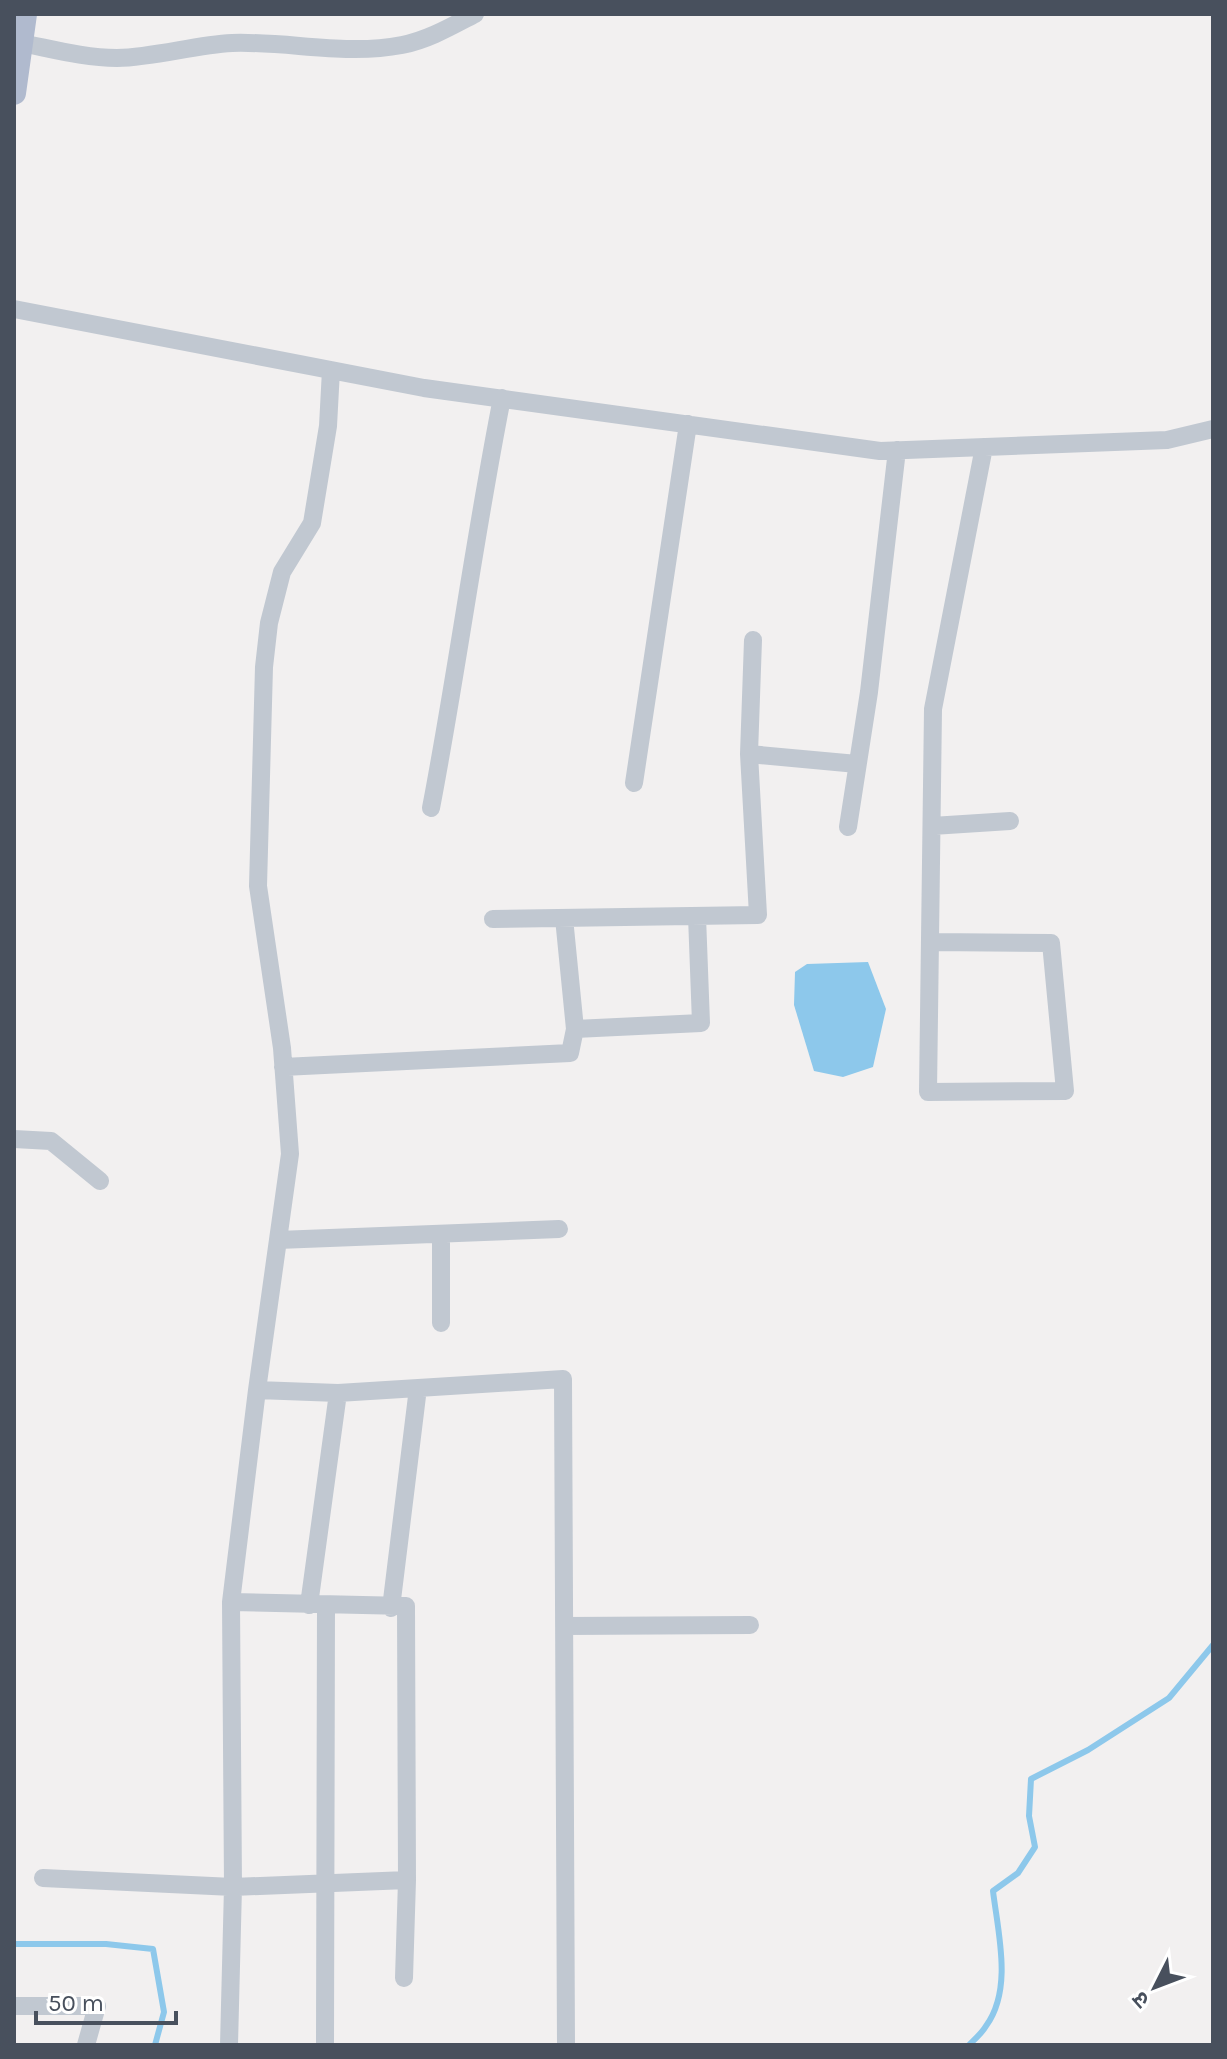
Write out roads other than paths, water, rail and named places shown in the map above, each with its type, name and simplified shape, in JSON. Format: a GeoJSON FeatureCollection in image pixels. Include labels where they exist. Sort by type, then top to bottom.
{"type":"FeatureCollection","features":[{"type":"Feature","properties":{"kind":"main road"},"geometry":{"type":"LineString","coordinates":[[14,93],[25,14]]}},
{"type":"Feature","properties":{"kind":"street"},"geometry":{"type":"LineString","coordinates":[[21,43],[116,58],[226,43],[372,49],[405,45],[452,27],[473,14]]}},
{"type":"Feature","properties":{"kind":"street"},"geometry":{"type":"LineString","coordinates":[[14,309],[424,388],[880,451],[1167,440],[1213,429]]}},
{"type":"Feature","properties":{"kind":"street"},"geometry":{"type":"LineString","coordinates":[[229,2045],[233,1887],[231,1602],[290,1154],[283,1067],[258,886],[264,667],[269,623],[282,572],[312,523],[328,426],[331,370]]}},
{"type":"Feature","properties":{"kind":"street"},"geometry":{"type":"LineString","coordinates":[[431,808],[454,691],[471,567],[502,398]]}},
{"type":"Feature","properties":{"kind":"street"},"geometry":{"type":"LineString","coordinates":[[634,783],[688,424]]}},
{"type":"Feature","properties":{"kind":"street"},"geometry":{"type":"LineString","coordinates":[[930,942],[1051,943],[1065,1091],[928,1092],[933,709],[984,447]]}},
{"type":"Feature","properties":{"kind":"street"},"geometry":{"type":"LineString","coordinates":[[848,827],[869,692],[897,450]]}},
{"type":"Feature","properties":{"kind":"street"},"geometry":{"type":"LineString","coordinates":[[493,919],[758,915],[749,754],[753,640]]}},
{"type":"Feature","properties":{"kind":"street"},"geometry":{"type":"LineString","coordinates":[[749,754],[857,764]]}},
{"type":"Feature","properties":{"kind":"street"},"geometry":{"type":"LineString","coordinates":[[932,826],[1010,821]]}},
{"type":"Feature","properties":{"kind":"street"},"geometry":{"type":"LineString","coordinates":[[575,1029],[701,1023],[697,916]]}},
{"type":"Feature","properties":{"kind":"street"},"geometry":{"type":"LineString","coordinates":[[283,1067],[570,1053],[575,1029],[564,918]]}},
{"type":"Feature","properties":{"kind":"street"},"geometry":{"type":"LineString","coordinates":[[14,1139],[51,1141],[100,1181]]}},
{"type":"Feature","properties":{"kind":"street"},"geometry":{"type":"LineString","coordinates":[[278,1240],[559,1229]]}},
{"type":"Feature","properties":{"kind":"street"},"geometry":{"type":"LineString","coordinates":[[441,1234],[441,1323]]}},
{"type":"Feature","properties":{"kind":"street"},"geometry":{"type":"LineString","coordinates":[[257,1390],[338,1393],[563,1379],[566,2045]]}},
{"type":"Feature","properties":{"kind":"street"},"geometry":{"type":"LineString","coordinates":[[391,1608],[418,1388]]}},
{"type":"Feature","properties":{"kind":"street"},"geometry":{"type":"LineString","coordinates":[[325,2045],[318,1605],[338,1393]]}},
{"type":"Feature","properties":{"kind":"street"},"geometry":{"type":"LineString","coordinates":[[231,1602],[406,1606],[407,1880],[404,1978]]}},
{"type":"Feature","properties":{"kind":"street"},"geometry":{"type":"LineString","coordinates":[[565,1626],[750,1625]]}},
{"type":"Feature","properties":{"kind":"street"},"geometry":{"type":"LineString","coordinates":[[43,1878],[233,1887],[407,1880]]}},
{"type":"Feature","properties":{"kind":"street"},"geometry":{"type":"LineString","coordinates":[[14,2006],[97,2006],[86,2045]]}},
{"type":"Feature","properties":{"kind":"water"},"geometry":{"type":"Polygon","coordinates":[[[868,962],[886,1009],[873,1067],[843,1077],[814,1071],[794,1005],[795,972],[807,964],[868,962]]]}},
{"type":"Feature","properties":{"kind":"waterway"},"geometry":{"type":"LineString","coordinates":[[969,2045],[986,2026],[999,1995],[1002,1960],[993,1891],[1018,1873],[1035,1847],[1029,1816],[1031,1779],[1088,1750],[1169,1698],[1213,1645]]}},
{"type":"Feature","properties":{"kind":"waterway"},"geometry":{"type":"LineString","coordinates":[[14,1944],[106,1944],[153,1949],[164,2012],[155,2045]]}}]}
